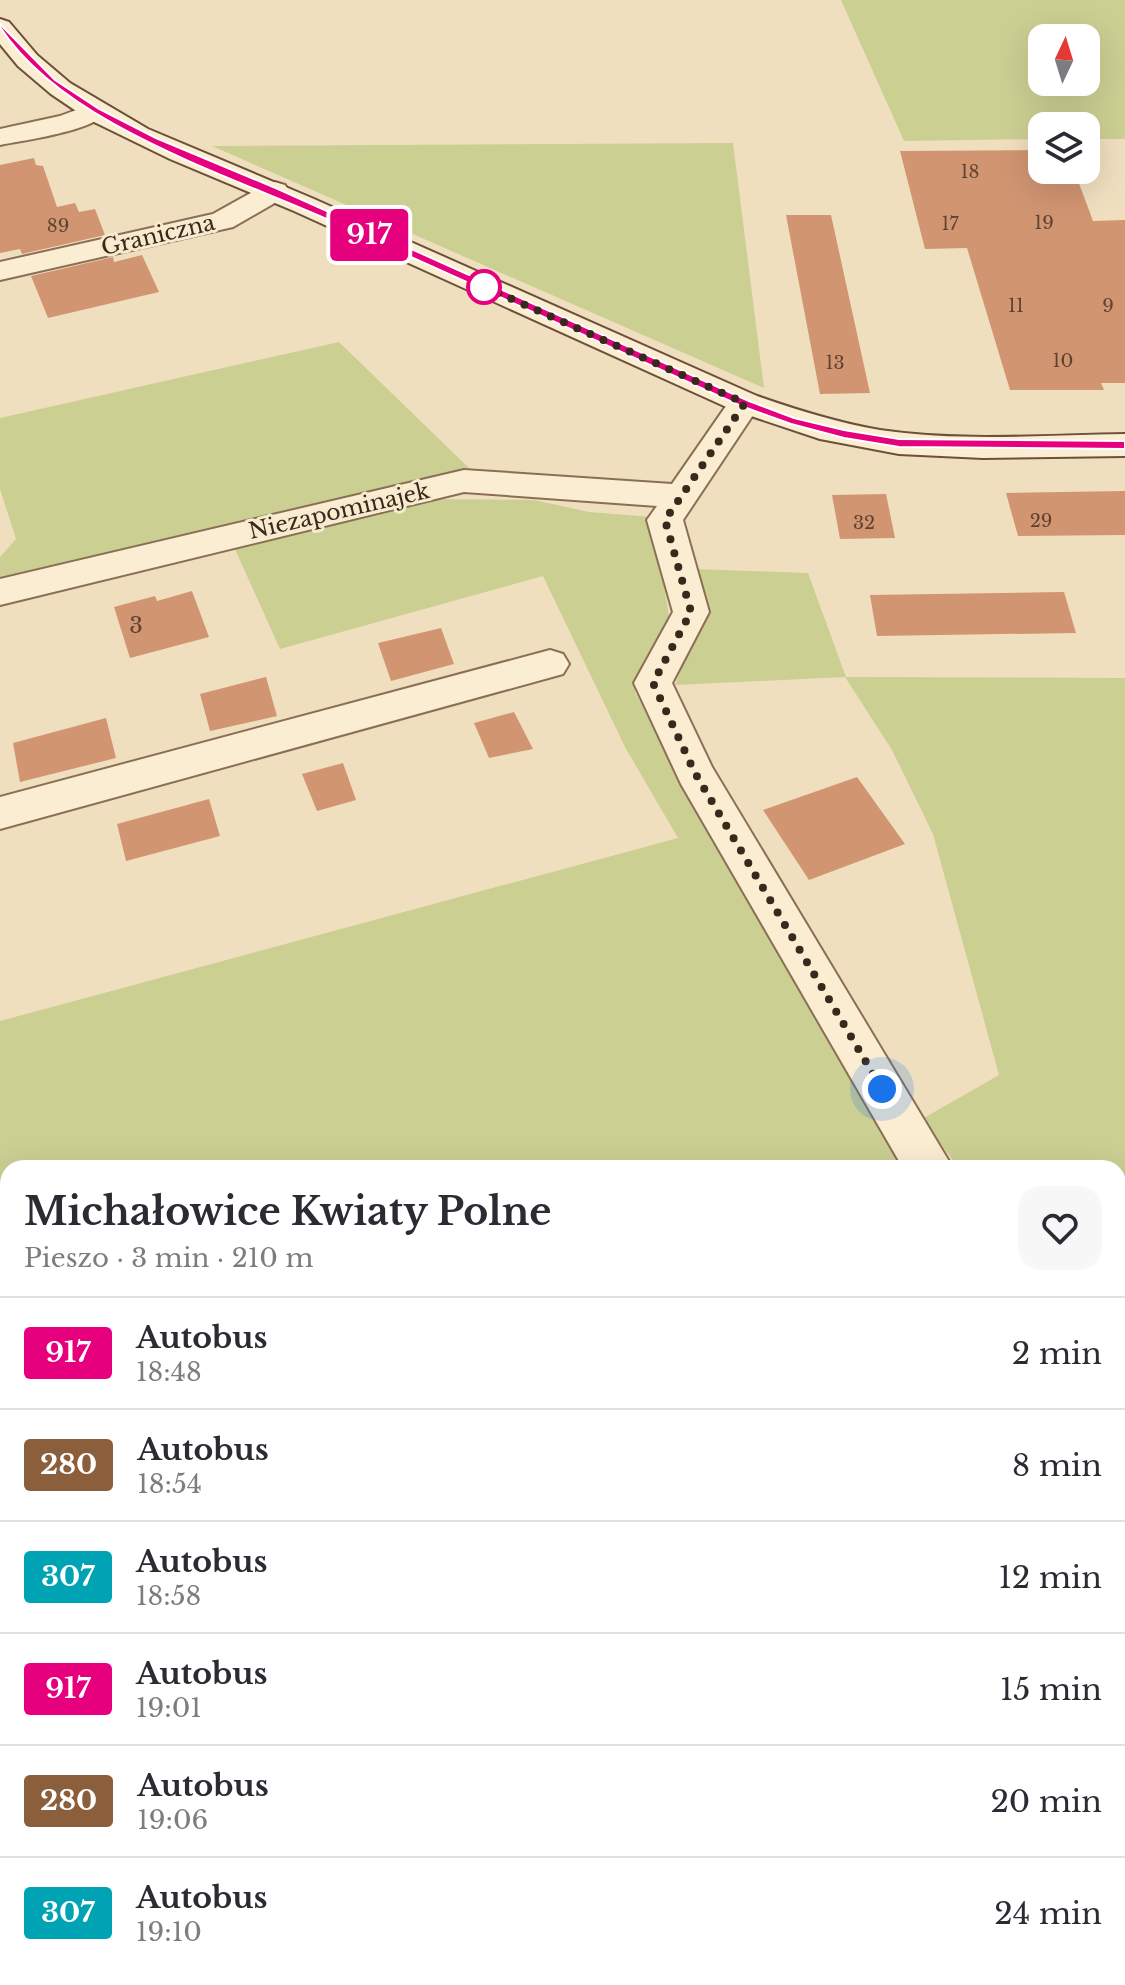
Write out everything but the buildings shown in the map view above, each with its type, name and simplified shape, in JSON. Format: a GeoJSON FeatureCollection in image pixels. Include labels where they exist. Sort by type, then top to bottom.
{"type":"FeatureCollection","features":[{"type":"Feature","properties":{"kind":"street"},"geometry":{"type":"LineString","coordinates":[[0,27],[11,43],[52,82],[95,111],[152,140],[275,191],[791,421],[899,443],[1125,445]]}},
{"type":"Feature","properties":{"kind":"street"},"geometry":{"type":"LineString","coordinates":[[1,137],[68,122],[95,111]]}},
{"type":"Feature","properties":{"kind":"street","name":"Graniczna"},"geometry":{"type":"LineString","coordinates":[[0,271],[223,221],[275,191]]}},
{"type":"Feature","properties":{"kind":"street"},"geometry":{"type":"LineString","coordinates":[[745,403],[665,520],[691,612],[653,683],[695,773],[924,1160]]}},
{"type":"Feature","properties":{"kind":"street","name":"Niezapominajek"},"geometry":{"type":"LineString","coordinates":[[0,592],[464,481],[682,496]]}},
{"type":"Feature","properties":{"kind":"street"},"geometry":{"type":"LineString","coordinates":[[0,813],[550,664]]}},
{"type":"Feature","properties":{"kind":"green space"},"geometry":{"type":"Polygon","coordinates":[[[841,0],[1125,0],[1125,139],[1100,139],[1100,112],[1028,112],[1028,139],[904,141],[841,0]]]}},
{"type":"Feature","properties":{"kind":"green space"},"geometry":{"type":"Polygon","coordinates":[[[733,143],[764,388],[212,146],[733,143]]]}},
{"type":"Feature","properties":{"kind":"green space"},"geometry":{"type":"Polygon","coordinates":[[[339,342],[470,469],[0,580],[0,557],[16,539],[0,489],[0,418],[339,342]]]}},
{"type":"Feature","properties":{"kind":"green space"},"geometry":{"type":"Polygon","coordinates":[[[433,499],[534,500],[589,512],[652,517],[669,616],[635,692],[898,1160],[0,1160],[0,1021],[678,838],[625,747],[543,576],[280,649],[234,547],[433,499]]]}},
{"type":"Feature","properties":{"kind":"green space"},"geometry":{"type":"Polygon","coordinates":[[[695,569],[808,573],[846,677],[1125,678],[1125,1160],[953,1160],[922,1119],[999,1075],[933,834],[892,750],[845,677],[675,685],[701,615],[695,569]]]}},
{"type":"Feature","properties":{"kind":"bus line","name":"917"},"geometry":{"type":"LineString","coordinates":[[0,27],[11,43],[52,82],[95,111],[152,140],[275,191],[791,421],[899,443],[1125,445]]}},
{"type":"Feature","properties":{"kind":"route"},"geometry":{"type":"LineString","coordinates":[[484,287],[478,284],[745,403],[665,520],[691,612],[653,683],[695,773],[882,1089]]}}]}
